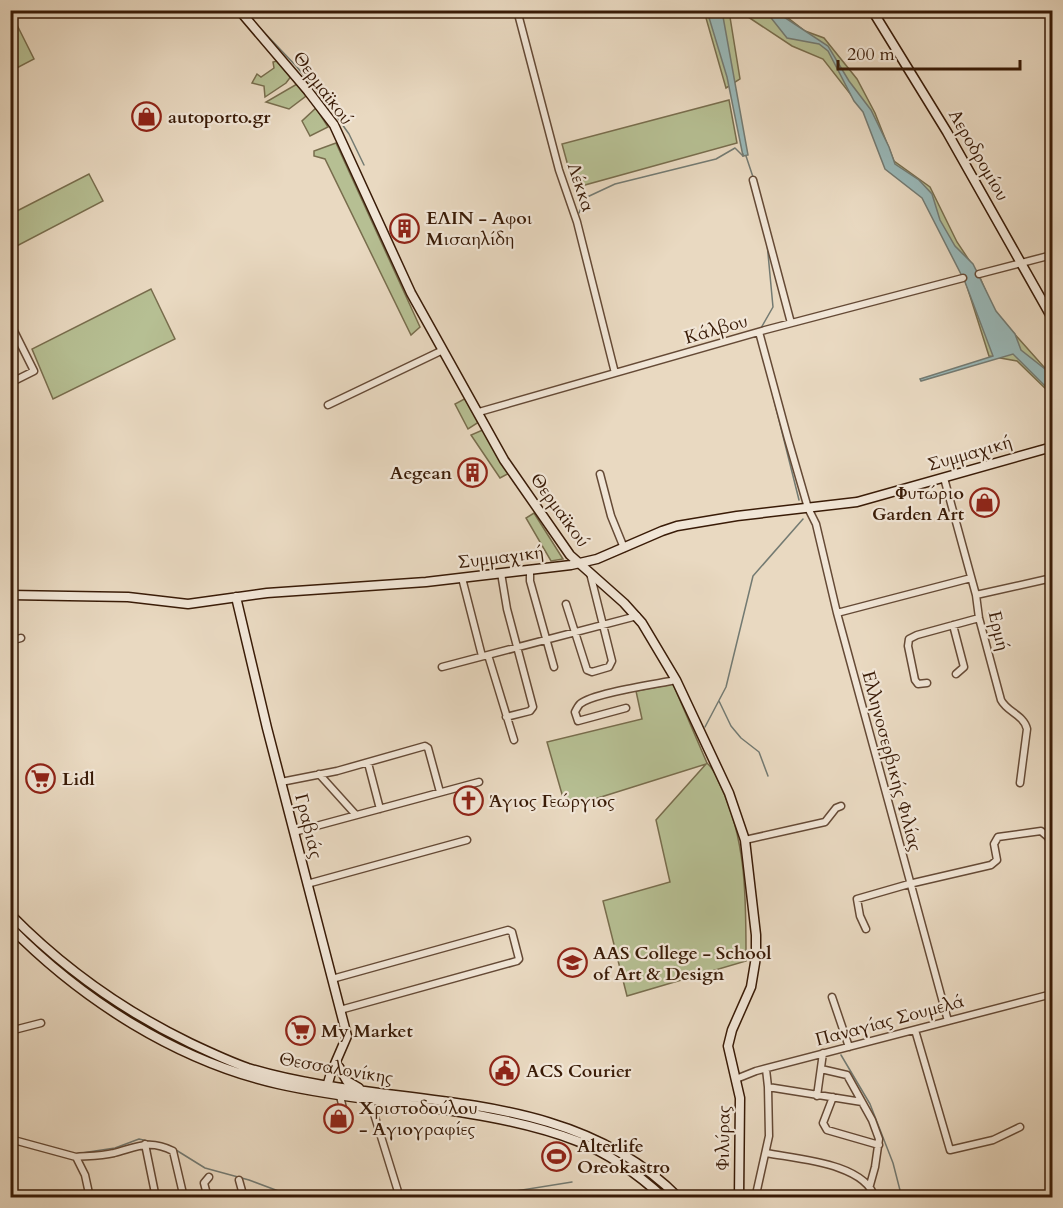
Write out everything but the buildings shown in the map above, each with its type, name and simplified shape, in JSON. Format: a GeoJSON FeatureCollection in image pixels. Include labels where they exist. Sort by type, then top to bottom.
{"type":"FeatureCollection","features":[{"type":"Feature","properties":{"kind":"street"},"geometry":{"type":"LineString","coordinates":[[10,15],[27,10]]}},
{"type":"Feature","properties":{"kind":"street","name":"Θερμαϊκού"},"geometry":{"type":"LineString","coordinates":[[235,10],[241,13],[334,125],[403,277],[516,479],[556,537],[579,564],[637,616],[675,680],[726,784],[740,819],[745,840],[754,906],[756,957],[751,987],[729,1040],[729,1052],[736,1079]]}},
{"type":"Feature","properties":{"kind":"street","name":"Λέκκα"},"geometry":{"type":"LineString","coordinates":[[517,10],[559,170],[577,222],[615,373]]}},
{"type":"Feature","properties":{"kind":"street","name":"Αεροδρομίου"},"geometry":{"type":"LineString","coordinates":[[872,10],[947,132],[1053,318]]}},
{"type":"Feature","properties":{"kind":"street"},"geometry":{"type":"LineString","coordinates":[[753,180],[791,323]]}},
{"type":"Feature","properties":{"kind":"street"},"geometry":{"type":"LineString","coordinates":[[979,274],[1053,255]]}},
{"type":"Feature","properties":{"kind":"street","name":"Κάλβου"},"geometry":{"type":"LineString","coordinates":[[479,412],[791,323],[963,278]]}},
{"type":"Feature","properties":{"kind":"street"},"geometry":{"type":"LineString","coordinates":[[10,323],[34,371],[10,383]]}},
{"type":"Feature","properties":{"kind":"street","name":"Ελληνοσερβικής Φιλίας"},"geometry":{"type":"LineString","coordinates":[[759,332],[808,508],[816,524],[837,613],[948,1021]]}},
{"type":"Feature","properties":{"kind":"street"},"geometry":{"type":"LineString","coordinates":[[328,405],[444,350]]}},
{"type":"Feature","properties":{"kind":"street","name":"Συμμαχική"},"geometry":{"type":"LineString","coordinates":[[10,595],[128,597],[179,604],[303,590],[462,578],[579,564],[597,559],[662,531],[690,524],[857,502],[1053,447]]}},
{"type":"Feature","properties":{"kind":"street"},"geometry":{"type":"LineString","coordinates":[[600,474],[611,516],[624,548]]}},
{"type":"Feature","properties":{"kind":"street","name":"Ερμή"},"geometry":{"type":"LineString","coordinates":[[944,478],[1001,700],[1008,710],[1026,723],[1020,783]]}},
{"type":"Feature","properties":{"kind":"street"},"geometry":{"type":"LineString","coordinates":[[530,570],[530,581],[554,667]]}},
{"type":"Feature","properties":{"kind":"street"},"geometry":{"type":"LineString","coordinates":[[501,573],[507,609],[532,709],[506,717]]}},
{"type":"Feature","properties":{"kind":"street"},"geometry":{"type":"LineString","coordinates":[[566,604],[587,670],[592,672],[606,669],[612,661],[590,573]]}},
{"type":"Feature","properties":{"kind":"street"},"geometry":{"type":"LineString","coordinates":[[462,578],[485,656],[514,740]]}},
{"type":"Feature","properties":{"kind":"street"},"geometry":{"type":"LineString","coordinates":[[837,613],[971,578]]}},
{"type":"Feature","properties":{"kind":"street"},"geometry":{"type":"LineString","coordinates":[[976,596],[1053,578]]}},
{"type":"Feature","properties":{"kind":"street","name":"Γραβιάς"},"geometry":{"type":"LineString","coordinates":[[236,597],[347,1036],[332,1091]]}},
{"type":"Feature","properties":{"kind":"street"},"geometry":{"type":"LineString","coordinates":[[442,667],[637,616]]}},
{"type":"Feature","properties":{"kind":"street"},"geometry":{"type":"LineString","coordinates":[[927,683],[918,684],[915,680],[908,646],[909,639],[917,634],[979,618]]}},
{"type":"Feature","properties":{"kind":"street"},"geometry":{"type":"LineString","coordinates":[[953,625],[964,667],[956,674]]}},
{"type":"Feature","properties":{"kind":"street"},"geometry":{"type":"LineString","coordinates":[[10,641],[21,638]]}},
{"type":"Feature","properties":{"kind":"street"},"geometry":{"type":"LineString","coordinates":[[626,708],[578,721],[575,712],[579,705],[588,699],[675,680]]}},
{"type":"Feature","properties":{"kind":"street"},"geometry":{"type":"LineString","coordinates":[[281,782],[368,763],[426,746],[440,792]]}},
{"type":"Feature","properties":{"kind":"street"},"geometry":{"type":"LineString","coordinates":[[368,763],[380,809]]}},
{"type":"Feature","properties":{"kind":"street"},"geometry":{"type":"LineString","coordinates":[[319,774],[356,815]]}},
{"type":"Feature","properties":{"kind":"street"},"geometry":{"type":"LineString","coordinates":[[294,832],[479,782]]}},
{"type":"Feature","properties":{"kind":"street"},"geometry":{"type":"LineString","coordinates":[[745,840],[825,822],[836,808],[841,806]]}},
{"type":"Feature","properties":{"kind":"street"},"geometry":{"type":"LineString","coordinates":[[866,929],[860,916],[857,899],[995,863],[994,844],[998,837],[1041,831],[1053,845]]}},
{"type":"Feature","properties":{"kind":"street"},"geometry":{"type":"LineString","coordinates":[[307,884],[467,840]]}},
{"type":"Feature","properties":{"kind":"street","name":"Θεσσαλονίκης"},"geometry":{"type":"LineString","coordinates":[[10,914],[81,978],[117,1003],[149,1022],[214,1054],[247,1067],[370,1101],[486,1117],[565,1137],[624,1166],[664,1197]]}},
{"type":"Feature","properties":{"kind":"street","name":"Θεσσαλονίκης"},"geometry":{"type":"LineString","coordinates":[[10,927],[36,952],[85,991],[129,1020],[168,1042],[236,1072],[278,1084],[332,1091],[365,1090],[480,1106],[534,1117],[601,1142],[635,1161],[679,1197]]}},
{"type":"Feature","properties":{"kind":"street"},"geometry":{"type":"LineString","coordinates":[[332,979],[510,930],[512,932],[519,960],[340,1010]]}},
{"type":"Feature","properties":{"kind":"street","name":"Παναγίας Σουμελά"},"geometry":{"type":"LineString","coordinates":[[736,1079],[824,1053],[1053,994]]}},
{"type":"Feature","properties":{"kind":"street"},"geometry":{"type":"LineString","coordinates":[[832,996],[849,1047]]}},
{"type":"Feature","properties":{"kind":"street"},"geometry":{"type":"LineString","coordinates":[[10,1031],[41,1023]]}},
{"type":"Feature","properties":{"kind":"street"},"geometry":{"type":"LineString","coordinates":[[915,1030],[950,1150],[993,1140],[1020,1127]]}},
{"type":"Feature","properties":{"kind":"street"},"geometry":{"type":"LineString","coordinates":[[10,1053],[12,1066],[10,1078]]}},
{"type":"Feature","properties":{"kind":"street"},"geometry":{"type":"LineString","coordinates":[[818,1096],[824,1053]]}},
{"type":"Feature","properties":{"kind":"street"},"geometry":{"type":"LineString","coordinates":[[338,1064],[347,1081],[365,1090]]}},
{"type":"Feature","properties":{"kind":"street"},"geometry":{"type":"LineString","coordinates":[[757,1197],[769,1136],[766,1069]]}},
{"type":"Feature","properties":{"kind":"street"},"geometry":{"type":"LineString","coordinates":[[821,1070],[847,1075],[879,1139],[870,1185]]}},
{"type":"Feature","properties":{"kind":"street","name":"Φιλύρας"},"geometry":{"type":"LineString","coordinates":[[736,1079],[741,1109],[739,1197]]}},
{"type":"Feature","properties":{"kind":"street"},"geometry":{"type":"LineString","coordinates":[[768,1088],[862,1102]]}},
{"type":"Feature","properties":{"kind":"street"},"geometry":{"type":"LineString","coordinates":[[332,1091],[346,1121]]}},
{"type":"Feature","properties":{"kind":"street"},"geometry":{"type":"LineString","coordinates":[[833,1097],[823,1123],[827,1130],[879,1145]]}},
{"type":"Feature","properties":{"kind":"street"},"geometry":{"type":"LineString","coordinates":[[370,1101],[400,1197]]}},
{"type":"Feature","properties":{"kind":"street"},"geometry":{"type":"LineString","coordinates":[[10,1139],[76,1157],[111,1154],[145,1144],[158,1144],[173,1151],[184,1197]]}},
{"type":"Feature","properties":{"kind":"street"},"geometry":{"type":"LineString","coordinates":[[145,1144],[156,1197]]}},
{"type":"Feature","properties":{"kind":"street"},"geometry":{"type":"LineString","coordinates":[[766,1153],[848,1171],[870,1185],[875,1197]]}},
{"type":"Feature","properties":{"kind":"street"},"geometry":{"type":"LineString","coordinates":[[76,1157],[85,1175],[90,1197]]}},
{"type":"Feature","properties":{"kind":"street"},"geometry":{"type":"LineString","coordinates":[[208,1197],[204,1184],[209,1177]]}},
{"type":"Feature","properties":{"kind":"street"},"geometry":{"type":"LineString","coordinates":[[239,1180],[244,1197]]}},
{"type":"Feature","properties":{"kind":"green space"},"geometry":{"type":"Polygon","coordinates":[[[704,11],[729,11],[740,79],[726,88],[704,11]]]}},
{"type":"Feature","properties":{"kind":"green space"},"geometry":{"type":"Polygon","coordinates":[[[739,11],[779,11],[805,31],[824,38],[857,79],[875,113],[894,161],[930,187],[957,242],[979,275],[994,311],[1052,376],[1052,395],[1017,361],[989,356],[965,280],[923,197],[884,164],[866,114],[823,59],[792,46],[739,11]]]}},
{"type":"Feature","properties":{"kind":"green space"},"geometry":{"type":"Polygon","coordinates":[[[16,23],[34,59],[11,71],[11,26],[16,23]]]}},
{"type":"Feature","properties":{"kind":"green space"},"geometry":{"type":"Polygon","coordinates":[[[277,61],[292,75],[286,83],[265,97],[264,86],[252,83],[257,74],[261,77],[274,68],[273,62],[277,61]]]}},
{"type":"Feature","properties":{"kind":"green space"},"geometry":{"type":"Polygon","coordinates":[[[297,84],[306,96],[289,109],[266,102],[297,84]]]}},
{"type":"Feature","properties":{"kind":"green space"},"geometry":{"type":"Polygon","coordinates":[[[729,100],[737,143],[574,188],[562,144],[729,100]]]}},
{"type":"Feature","properties":{"kind":"green space"},"geometry":{"type":"Polygon","coordinates":[[[316,108],[328,127],[310,136],[302,121],[316,108]]]}},
{"type":"Feature","properties":{"kind":"green space"},"geometry":{"type":"Polygon","coordinates":[[[336,143],[420,327],[411,335],[325,159],[314,156],[314,151],[336,143]]]}},
{"type":"Feature","properties":{"kind":"green space"},"geometry":{"type":"Polygon","coordinates":[[[89,174],[103,201],[11,249],[11,214],[89,174]]]}},
{"type":"Feature","properties":{"kind":"green space"},"geometry":{"type":"Polygon","coordinates":[[[151,289],[175,339],[53,399],[32,349],[151,289]]]}},
{"type":"Feature","properties":{"kind":"green space"},"geometry":{"type":"Polygon","coordinates":[[[468,397],[482,420],[468,429],[455,404],[468,397]]]}},
{"type":"Feature","properties":{"kind":"green space"},"geometry":{"type":"Polygon","coordinates":[[[485,429],[511,472],[500,478],[471,435],[485,429]]]}},
{"type":"Feature","properties":{"kind":"green space"},"geometry":{"type":"Polygon","coordinates":[[[534,513],[563,559],[551,561],[526,518],[534,513]]]}},
{"type":"Feature","properties":{"kind":"green space"},"geometry":{"type":"Polygon","coordinates":[[[673,684],[707,763],[718,780],[736,829],[745,894],[746,961],[627,996],[603,901],[670,882],[656,820],[706,764],[566,808],[547,742],[642,719],[636,691],[673,684]]]}},
{"type":"Feature","properties":{"kind":"water"},"geometry":{"type":"Polygon","coordinates":[[[707,11],[722,11],[748,155],[743,156],[727,77],[707,11]]]}},
{"type":"Feature","properties":{"kind":"water"},"geometry":{"type":"Polygon","coordinates":[[[762,11],[775,11],[828,46],[849,81],[871,110],[895,164],[919,180],[932,194],[940,220],[955,246],[973,264],[996,311],[1015,334],[1021,350],[1045,369],[1052,379],[1052,393],[1013,354],[921,381],[920,379],[993,356],[965,282],[922,198],[885,169],[863,112],[854,101],[828,51],[819,44],[787,38],[768,14],[762,11]]]}},
{"type":"Feature","properties":{"kind":"waterway"},"geometry":{"type":"LineString","coordinates":[[245,10],[249,16]]}},
{"type":"Feature","properties":{"kind":"waterway"},"geometry":{"type":"LineString","coordinates":[[260,28],[297,67],[332,110],[349,134],[364,165]]}},
{"type":"Feature","properties":{"kind":"waterway"},"geometry":{"type":"LineString","coordinates":[[579,213],[585,198],[615,184],[716,159],[735,148],[743,156],[743,154]]}},
{"type":"Feature","properties":{"kind":"waterway"},"geometry":{"type":"LineString","coordinates":[[746,156],[753,177]]}},
{"type":"Feature","properties":{"kind":"waterway"},"geometry":{"type":"LineString","coordinates":[[761,328],[773,307],[767,243]]}},
{"type":"Feature","properties":{"kind":"waterway"},"geometry":{"type":"LineString","coordinates":[[768,376],[799,500]]}},
{"type":"Feature","properties":{"kind":"waterway"},"geometry":{"type":"LineString","coordinates":[[705,727],[726,687],[753,576],[803,519]]}},
{"type":"Feature","properties":{"kind":"waterway"},"geometry":{"type":"LineString","coordinates":[[719,701],[731,726],[741,738],[759,752],[768,776]]}},
{"type":"Feature","properties":{"kind":"waterway"},"geometry":{"type":"LineString","coordinates":[[841,1055],[870,1104],[893,1163],[902,1198]]}},
{"type":"Feature","properties":{"kind":"waterway"},"geometry":{"type":"LineString","coordinates":[[75,1154],[115,1148],[139,1139],[152,1142]]}},
{"type":"Feature","properties":{"kind":"waterway"},"geometry":{"type":"LineString","coordinates":[[176,1150],[205,1168],[249,1180],[297,1198]]}},
{"type":"Feature","properties":{"kind":"waterway"},"geometry":{"type":"LineString","coordinates":[[473,1198],[572,1182]]}},
{"type":"Feature","properties":{"kind":"place","name":"autoporto.gr"},"geometry":{"type":"Point","coordinates":[147,117]}},
{"type":"Feature","properties":{"kind":"place","name":"ΕΛΙΝ - Αφοι Μισαηλίδη"},"geometry":{"type":"Point","coordinates":[405,228]}},
{"type":"Feature","properties":{"kind":"place","name":"Aegean"},"geometry":{"type":"Point","coordinates":[473,473]}},
{"type":"Feature","properties":{"kind":"place","name":"Φυτώριο Garden Art"},"geometry":{"type":"Point","coordinates":[985,503]}},
{"type":"Feature","properties":{"kind":"place","name":"Lidl"},"geometry":{"type":"Point","coordinates":[41,779]}},
{"type":"Feature","properties":{"kind":"place","name":"Άγιος Γεώργιος"},"geometry":{"type":"Point","coordinates":[468,801]}},
{"type":"Feature","properties":{"kind":"place","name":"AAS College - School of Art & Design"},"geometry":{"type":"Point","coordinates":[572,963]}},
{"type":"Feature","properties":{"kind":"place","name":"My Market"},"geometry":{"type":"Point","coordinates":[300,1031]}},
{"type":"Feature","properties":{"kind":"place","name":"ACS Courier"},"geometry":{"type":"Point","coordinates":[505,1071]}},
{"type":"Feature","properties":{"kind":"place","name":"Χριστοδούλου - Αγιογραφίες"},"geometry":{"type":"Point","coordinates":[338,1118]}},
{"type":"Feature","properties":{"kind":"place","name":"Alterlife Oreokastro"},"geometry":{"type":"Point","coordinates":[556,1156]}}]}
